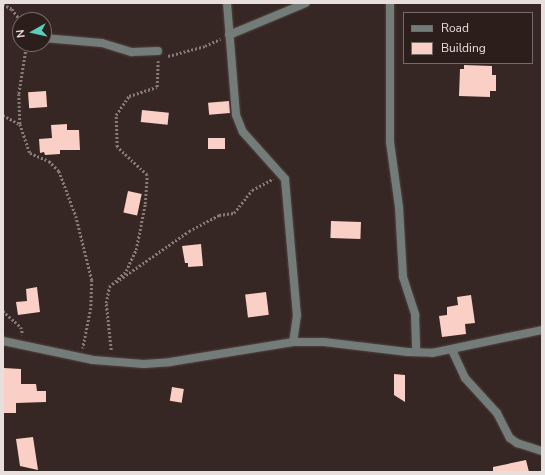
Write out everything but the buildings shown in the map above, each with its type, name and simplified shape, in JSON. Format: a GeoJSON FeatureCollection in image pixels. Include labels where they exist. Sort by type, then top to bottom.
{"type":"FeatureCollection","features":[{"type":"Feature","properties":{"kind":"street"},"geometry":{"type":"LineString","coordinates":[[227,3],[236,115],[243,132],[284,176],[297,315],[293,342]]}},
{"type":"Feature","properties":{"kind":"street"},"geometry":{"type":"LineString","coordinates":[[229,35],[306,3]]}},
{"type":"Feature","properties":{"kind":"street"},"geometry":{"type":"LineString","coordinates":[[390,3],[390,142],[399,207],[403,277],[415,315],[416,352]]}},
{"type":"Feature","properties":{"kind":"street"},"geometry":{"type":"LineString","coordinates":[[52,39],[102,43],[132,52],[158,51]]}},
{"type":"Feature","properties":{"kind":"street"},"geometry":{"type":"LineString","coordinates":[[3,341],[112,363],[170,362],[293,342],[324,342],[416,352],[452,350],[542,330]]}},
{"type":"Feature","properties":{"kind":"street"},"geometry":{"type":"LineString","coordinates":[[452,350],[465,378],[497,413],[510,438],[517,443],[542,451]]}},
{"type":"Feature","properties":{"kind":"path"},"geometry":{"type":"LineString","coordinates":[[3,4],[14,12]]}},
{"type":"Feature","properties":{"kind":"path"},"geometry":{"type":"LineString","coordinates":[[112,363],[106,303],[109,287],[126,271],[136,250],[145,204],[147,175],[117,147],[116,116],[130,96],[157,87],[158,58],[205,46],[229,35]]}},
{"type":"Feature","properties":{"kind":"path"},"geometry":{"type":"LineString","coordinates":[[26,52],[19,94],[20,124],[30,152],[50,161],[59,171],[76,216],[92,280],[90,308],[81,356]]}},
{"type":"Feature","properties":{"kind":"path"},"geometry":{"type":"LineString","coordinates":[[3,115],[20,124]]}},
{"type":"Feature","properties":{"kind":"path"},"geometry":{"type":"LineString","coordinates":[[109,287],[188,231],[219,215],[234,213],[258,185],[284,176]]}},
{"type":"Feature","properties":{"kind":"path"},"geometry":{"type":"LineString","coordinates":[[3,311],[21,327],[26,345]]}}]}
